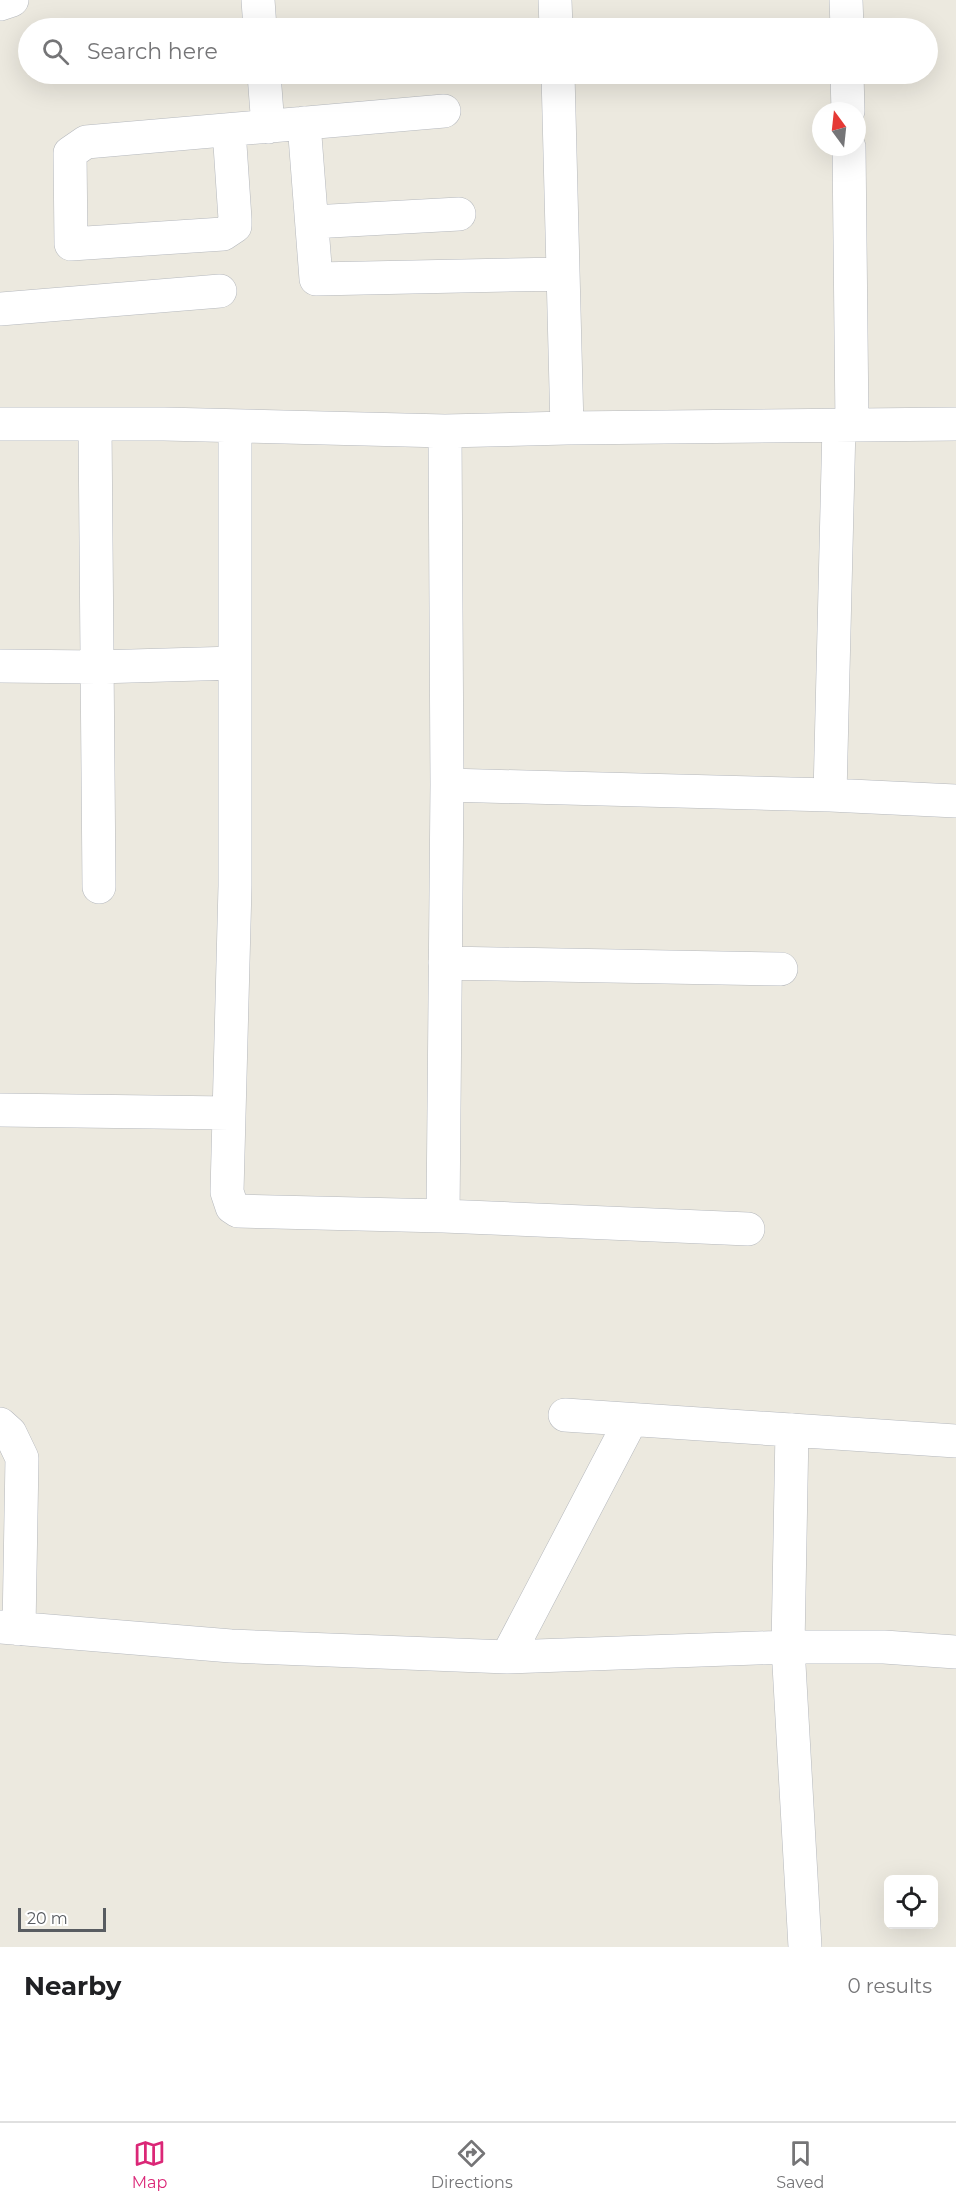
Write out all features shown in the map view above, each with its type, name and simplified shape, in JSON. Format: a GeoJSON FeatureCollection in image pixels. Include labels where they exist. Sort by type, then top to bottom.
{"type":"FeatureCollection","features":[{"type":"Feature","properties":{"kind":"street"},"geometry":{"type":"LineString","coordinates":[[0,4],[12,0]]}},
{"type":"Feature","properties":{"kind":"street"},"geometry":{"type":"LineString","coordinates":[[258,0],[259,18]]}},
{"type":"Feature","properties":{"kind":"street"},"geometry":{"type":"LineString","coordinates":[[555,0],[556,18]]}},
{"type":"Feature","properties":{"kind":"street"},"geometry":{"type":"LineString","coordinates":[[846,0],[847,18]]}},
{"type":"Feature","properties":{"kind":"street"},"geometry":{"type":"LineString","coordinates":[[265,84],[268,127]]}},
{"type":"Feature","properties":{"kind":"street"},"geometry":{"type":"LineString","coordinates":[[558,84],[567,428]]}},
{"type":"Feature","properties":{"kind":"street"},"geometry":{"type":"LineString","coordinates":[[848,84],[848,102]]}},
{"type":"Feature","properties":{"kind":"street"},"geometry":{"type":"LineString","coordinates":[[229,130],[235,226],[231,230],[223,234],[71,244],[70,153],[86,142],[444,111]]}},
{"type":"Feature","properties":{"kind":"street"},"geometry":{"type":"LineString","coordinates":[[304,123],[316,279],[563,274]]}},
{"type":"Feature","properties":{"kind":"street"},"geometry":{"type":"LineString","coordinates":[[830,795],[846,425],[849,156]]}},
{"type":"Feature","properties":{"kind":"street"},"geometry":{"type":"LineString","coordinates":[[312,222],[459,214]]}},
{"type":"Feature","properties":{"kind":"street"},"geometry":{"type":"LineString","coordinates":[[0,309],[220,291]]}},
{"type":"Feature","properties":{"kind":"street"},"geometry":{"type":"LineString","coordinates":[[0,424],[445,431],[956,424]]}},
{"type":"Feature","properties":{"kind":"street"},"geometry":{"type":"LineString","coordinates":[[95,424],[99,887]]}},
{"type":"Feature","properties":{"kind":"street"},"geometry":{"type":"LineString","coordinates":[[235,427],[235,886],[227,1192],[229,1200],[238,1211],[443,1216],[748,1229]]}},
{"type":"Feature","properties":{"kind":"street"},"geometry":{"type":"LineString","coordinates":[[443,1216],[447,785],[445,431]]}},
{"type":"Feature","properties":{"kind":"street"},"geometry":{"type":"LineString","coordinates":[[0,666],[235,663]]}},
{"type":"Feature","properties":{"kind":"street"},"geometry":{"type":"LineString","coordinates":[[447,785],[830,795],[956,801]]}},
{"type":"Feature","properties":{"kind":"street"},"geometry":{"type":"LineString","coordinates":[[446,963],[781,969]]}},
{"type":"Feature","properties":{"kind":"street"},"geometry":{"type":"LineString","coordinates":[[0,1110],[229,1113]]}},
{"type":"Feature","properties":{"kind":"street"},"geometry":{"type":"LineString","coordinates":[[565,1415],[956,1442]]}},
{"type":"Feature","properties":{"kind":"street"},"geometry":{"type":"LineString","coordinates":[[507,1657],[630,1420]]}},
{"type":"Feature","properties":{"kind":"street"},"geometry":{"type":"LineString","coordinates":[[0,1424],[10,1433],[22,1458],[9,1628],[231,1647],[507,1657],[788,1647],[884,1647],[956,1652]]}},
{"type":"Feature","properties":{"kind":"street"},"geometry":{"type":"LineString","coordinates":[[792,1430],[788,1647],[805,1947]]}}]}
